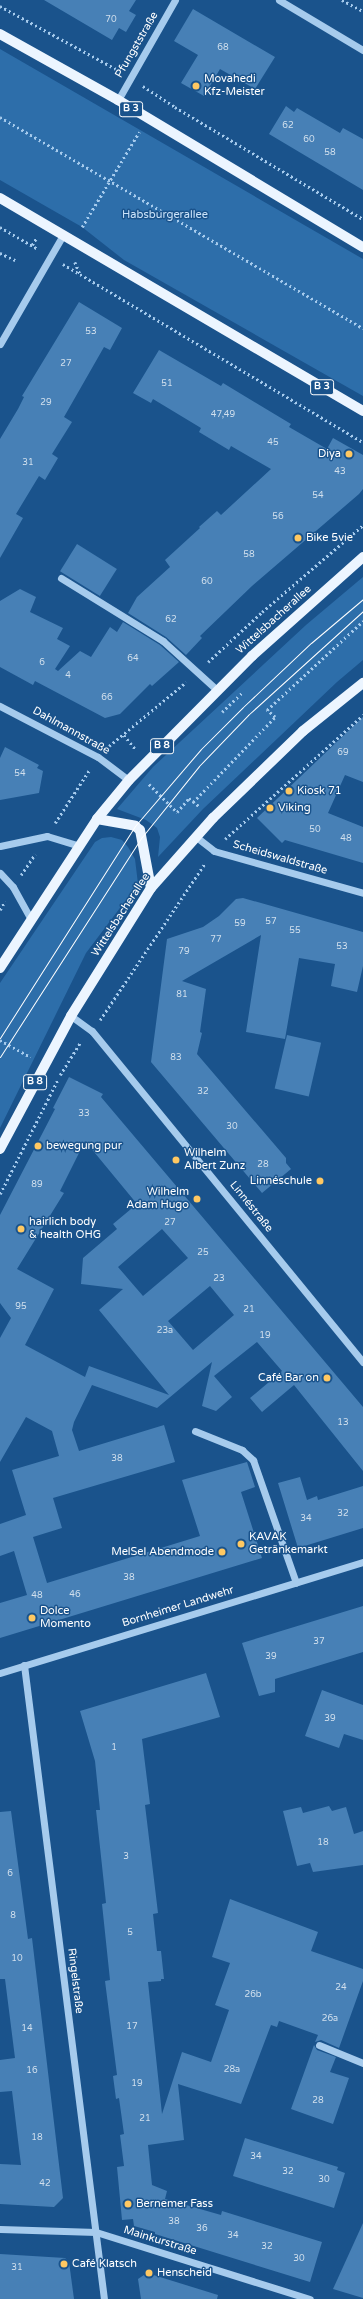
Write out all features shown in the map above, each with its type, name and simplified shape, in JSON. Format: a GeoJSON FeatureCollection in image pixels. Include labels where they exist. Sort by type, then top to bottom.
{"type":"FeatureCollection","features":[{"type":"Feature","properties":{"kind":"main road","name":"B 3"},"geometry":{"type":"LineString","coordinates":[[0,34],[118,100],[147,119],[363,247]]}},
{"type":"Feature","properties":{"kind":"main road","name":"B 3"},"geometry":{"type":"LineString","coordinates":[[0,198],[363,411]]}},
{"type":"Feature","properties":{"kind":"main road","name":"Wittelsbacherallee"},"geometry":{"type":"LineString","coordinates":[[0,968],[79,846],[129,780],[217,690],[363,557]]}},
{"type":"Feature","properties":{"kind":"main road","name":"Wittelsbacherallee"},"geometry":{"type":"LineString","coordinates":[[0,1149],[71,1016],[151,888],[195,836],[303,731],[363,683]]}},
{"type":"Feature","properties":{"kind":"main road"},"geometry":{"type":"LineString","coordinates":[[98,819],[135,826],[140,830],[151,888]]}},
{"type":"Feature","properties":{"kind":"street","name":"Pfungststraße"},"geometry":{"type":"LineString","coordinates":[[118,100],[175,0]]}},
{"type":"Feature","properties":{"kind":"street"},"geometry":{"type":"LineString","coordinates":[[279,0],[363,50]]}},
{"type":"Feature","properties":{"kind":"street"},"geometry":{"type":"LineString","coordinates":[[0,344],[63,235]]}},
{"type":"Feature","properties":{"kind":"street"},"geometry":{"type":"LineString","coordinates":[[61,578],[163,642],[217,690]]}},
{"type":"Feature","properties":{"kind":"street","name":"Dahlmannstraße"},"geometry":{"type":"LineString","coordinates":[[0,706],[98,757],[129,780]]}},
{"type":"Feature","properties":{"kind":"street"},"geometry":{"type":"LineString","coordinates":[[0,846],[47,836],[79,846]]}},
{"type":"Feature","properties":{"kind":"street","name":"Scheidswaldstraße"},"geometry":{"type":"LineString","coordinates":[[195,836],[214,850],[363,893]]}},
{"type":"Feature","properties":{"kind":"street"},"geometry":{"type":"LineString","coordinates":[[0,873],[13,887],[32,919]]}},
{"type":"Feature","properties":{"kind":"street","name":"Linnéstraße"},"geometry":{"type":"LineString","coordinates":[[71,1016],[92,1031],[363,1362]]}},
{"type":"Feature","properties":{"kind":"street"},"geometry":{"type":"LineString","coordinates":[[195,1431],[242,1450],[253,1460],[296,1583]]}},
{"type":"Feature","properties":{"kind":"street","name":"Bornheimer Landwehr"},"geometry":{"type":"LineString","coordinates":[[0,1674],[363,1562]]}},
{"type":"Feature","properties":{"kind":"street","name":"Ringelstraße"},"geometry":{"type":"LineString","coordinates":[[24,1666],[104,2299]]}},
{"type":"Feature","properties":{"kind":"street"},"geometry":{"type":"LineString","coordinates":[[319,2045],[363,2063]]}},
{"type":"Feature","properties":{"kind":"street","name":"Mainkurstraße"},"geometry":{"type":"LineString","coordinates":[[0,2229],[96,2232],[310,2299]]}},
{"type":"Feature","properties":{"kind":"path"},"geometry":{"type":"LineString","coordinates":[[342,0],[363,11]]}},
{"type":"Feature","properties":{"kind":"path"},"geometry":{"type":"LineString","coordinates":[[0,6],[119,71]]}},
{"type":"Feature","properties":{"kind":"path"},"geometry":{"type":"LineString","coordinates":[[142,85],[160,98],[363,219]]}},
{"type":"Feature","properties":{"kind":"path"},"geometry":{"type":"LineString","coordinates":[[82,227],[109,180],[160,98]]}},
{"type":"Feature","properties":{"kind":"path"},"geometry":{"type":"LineString","coordinates":[[0,117],[363,328]]}},
{"type":"Feature","properties":{"kind":"path"},"geometry":{"type":"LineString","coordinates":[[0,227],[32,245],[37,237]]}},
{"type":"Feature","properties":{"kind":"path"},"geometry":{"type":"LineString","coordinates":[[0,253],[15,260]]}},
{"type":"Feature","properties":{"kind":"path"},"geometry":{"type":"LineString","coordinates":[[80,274],[363,442]]}},
{"type":"Feature","properties":{"kind":"path"},"geometry":{"type":"LineString","coordinates":[[107,748],[197,672],[262,612],[363,525]]}},
{"type":"Feature","properties":{"kind":"path"},"geometry":{"type":"LineString","coordinates":[[194,802],[275,717],[267,710],[363,621]]}},
{"type":"Feature","properties":{"kind":"path"},"geometry":{"type":"LineString","coordinates":[[103,1015],[214,850],[363,715]]}},
{"type":"Feature","properties":{"kind":"path"},"geometry":{"type":"LineString","coordinates":[[57,819],[90,770]]}},
{"type":"Feature","properties":{"kind":"path"},"geometry":{"type":"LineString","coordinates":[[155,792],[177,812],[190,798],[203,809]]}},
{"type":"Feature","properties":{"kind":"path"},"geometry":{"type":"LineString","coordinates":[[21,875],[36,852]]}},
{"type":"Feature","properties":{"kind":"path"},"geometry":{"type":"LineString","coordinates":[[0,1040],[33,1058]]}},
{"type":"Feature","properties":{"kind":"path"},"geometry":{"type":"LineString","coordinates":[[0,1194],[61,1074],[81,1042]]}},
{"type":"Feature","properties":{"kind":"green space","name":"Habsburgerallee"},"geometry":{"type":"Polygon","coordinates":[[[0,49],[363,259],[363,396],[124,260],[82,227],[0,180],[0,49]]]}},
{"type":"Feature","properties":{"kind":"green space"},"geometry":{"type":"Polygon","coordinates":[[[363,577],[363,660],[337,682],[203,809],[158,857],[160,837],[157,828],[146,820],[117,809],[153,767],[306,625],[363,577]]]}},
{"type":"Feature","properties":{"kind":"green space"},"geometry":{"type":"Polygon","coordinates":[[[111,837],[122,840],[135,859],[138,884],[86,953],[0,1128],[0,983],[95,842],[102,838],[111,837]]]}},
{"type":"Feature","properties":{"kind":"building"},"geometry":{"type":"Polygon","coordinates":[[[44,0],[136,0],[129,11],[136,15],[126,32],[119,28],[112,40],[44,0]]]}},
{"type":"Feature","properties":{"kind":"building"},"geometry":{"type":"Polygon","coordinates":[[[193,9],[275,57],[255,89],[220,69],[204,96],[181,83],[198,55],[174,41],[193,9]]]}},
{"type":"Feature","properties":{"kind":"building"},"geometry":{"type":"Polygon","coordinates":[[[286,106],[294,112],[297,108],[340,133],[343,128],[363,139],[363,190],[269,134],[286,106]]]}},
{"type":"Feature","properties":{"kind":"building"},"geometry":{"type":"Polygon","coordinates":[[[79,302],[122,328],[110,350],[104,347],[64,417],[72,422],[52,454],[58,458],[45,480],[39,476],[16,514],[23,518],[0,558],[0,439],[18,409],[24,397],[22,396],[79,302]]]}},
{"type":"Feature","properties":{"kind":"building"},"geometry":{"type":"Polygon","coordinates":[[[159,350],[221,386],[223,383],[291,424],[289,427],[327,449],[333,438],[363,455],[363,489],[359,494],[252,586],[200,636],[202,638],[186,655],[166,637],[128,613],[137,597],[170,567],[165,560],[217,511],[221,515],[271,469],[231,446],[229,450],[199,432],[201,428],[153,399],[151,403],[133,393],[159,350]]]}},
{"type":"Feature","properties":{"kind":"building"},"geometry":{"type":"Polygon","coordinates":[[[77,544],[117,569],[100,596],[60,571],[77,544]]]}},
{"type":"Feature","properties":{"kind":"building"},"geometry":{"type":"Polygon","coordinates":[[[20,589],[36,597],[30,612],[63,628],[57,639],[70,646],[55,669],[58,671],[80,651],[91,657],[110,627],[117,632],[123,622],[160,645],[179,662],[152,686],[150,684],[120,714],[105,718],[35,681],[33,685],[0,667],[0,601],[20,589]]]}},
{"type":"Feature","properties":{"kind":"building"},"geometry":{"type":"Polygon","coordinates":[[[363,717],[363,782],[345,775],[328,813],[363,827],[363,863],[285,840],[282,843],[257,818],[363,717]]]}},
{"type":"Feature","properties":{"kind":"building"},"geometry":{"type":"Polygon","coordinates":[[[5,747],[39,765],[37,768],[43,771],[39,793],[0,800],[0,758],[5,747]]]}},
{"type":"Feature","properties":{"kind":"building"},"geometry":{"type":"Polygon","coordinates":[[[243,898],[363,932],[363,966],[357,992],[331,986],[335,964],[299,958],[285,1039],[246,1032],[261,935],[182,981],[206,989],[200,1032],[202,1033],[197,1054],[286,1158],[286,1163],[291,1169],[262,1193],[151,1062],[167,939],[203,927],[219,916],[236,899],[243,898]]]}},
{"type":"Feature","properties":{"kind":"building"},"geometry":{"type":"Polygon","coordinates":[[[287,1035],[321,1043],[309,1096],[275,1089],[287,1035]]]}},
{"type":"Feature","properties":{"kind":"building"},"geometry":{"type":"Polygon","coordinates":[[[69,1077],[103,1094],[101,1097],[363,1407],[363,1471],[294,1385],[262,1412],[250,1398],[282,1371],[257,1342],[214,1376],[232,1397],[216,1411],[202,1406],[212,1362],[157,1408],[92,1385],[74,1422],[72,1430],[79,1451],[164,1425],[175,1462],[53,1498],[62,1528],[33,1537],[47,1583],[200,1536],[182,1480],[247,1462],[255,1487],[241,1492],[262,1558],[0,1638],[0,1603],[27,1595],[14,1551],[0,1556],[0,1524],[26,1515],[12,1470],[59,1456],[52,1431],[26,1417],[0,1462],[0,1338],[11,1318],[0,1303],[0,1215],[55,1109],[53,1108],[69,1077]],[[85,1141],[60,1191],[64,1193],[17,1269],[54,1289],[25,1345],[85,1377],[89,1366],[169,1395],[99,1310],[123,1289],[81,1284],[83,1258],[117,1229],[113,1224],[137,1204],[85,1141]],[[162,1229],[118,1267],[143,1296],[188,1258],[162,1229]],[[210,1286],[168,1321],[193,1350],[234,1315],[210,1286]]]}},
{"type":"Feature","properties":{"kind":"building"},"geometry":{"type":"Polygon","coordinates":[[[300,1477],[307,1500],[317,1496],[318,1500],[363,1486],[363,1528],[298,1548],[278,1483],[300,1477]]]}},
{"type":"Feature","properties":{"kind":"building"},"geometry":{"type":"Polygon","coordinates":[[[363,1606],[363,1652],[275,1679],[275,1692],[259,1696],[242,1643],[363,1606]]]}},
{"type":"Feature","properties":{"kind":"building"},"geometry":{"type":"Polygon","coordinates":[[[206,1673],[220,1717],[142,1739],[150,1804],[145,1805],[158,1913],[153,1914],[157,1951],[161,1951],[164,1979],[161,1979],[161,1981],[148,1982],[162,2114],[182,2052],[211,2062],[229,2010],[215,2005],[230,1963],[212,1957],[230,1899],[318,1932],[311,1951],[363,1969],[363,1981],[339,2048],[321,2040],[315,2042],[318,2035],[279,2021],[277,2027],[271,2025],[241,2104],[178,2084],[184,2140],[148,2145],[152,2185],[167,2191],[165,2199],[221,2215],[222,2211],[322,2242],[310,2282],[155,2234],[155,2232],[134,2226],[133,2219],[122,2220],[117,2167],[124,2166],[120,2135],[124,2134],[119,2098],[116,2099],[113,2076],[117,2075],[105,1981],[110,1980],[102,1904],[106,1903],[96,1810],[100,1810],[95,1761],[80,1711],[206,1673]]]}},
{"type":"Feature","properties":{"kind":"building"},"geometry":{"type":"Polygon","coordinates":[[[322,1690],[363,1705],[363,1740],[344,1734],[339,1748],[305,1736],[322,1690]]]}},
{"type":"Feature","properties":{"kind":"building"},"geometry":{"type":"Polygon","coordinates":[[[329,1806],[332,1811],[346,1807],[354,1834],[363,1831],[363,1865],[313,1872],[310,1863],[297,1866],[283,1811],[301,1807],[303,1813],[329,1806]]]}},
{"type":"Feature","properties":{"kind":"building"},"geometry":{"type":"Polygon","coordinates":[[[11,1811],[28,1939],[32,1938],[63,2198],[54,2207],[0,2204],[0,2164],[21,2165],[12,2091],[0,2092],[0,2060],[15,2058],[5,1979],[0,1979],[0,1812],[11,1811]]]}},
{"type":"Feature","properties":{"kind":"building"},"geometry":{"type":"Polygon","coordinates":[[[314,2045],[317,2050],[336,2057],[330,2072],[349,2078],[333,2124],[291,2109],[314,2045]]]}},
{"type":"Feature","properties":{"kind":"building"},"geometry":{"type":"Polygon","coordinates":[[[245,2138],[338,2167],[337,2170],[345,2173],[334,2208],[233,2176],[245,2138]]]}},
{"type":"Feature","properties":{"kind":"building"},"geometry":{"type":"Polygon","coordinates":[[[363,2223],[363,2298],[333,2289],[363,2223]]]}},
{"type":"Feature","properties":{"kind":"building"},"geometry":{"type":"Polygon","coordinates":[[[0,2254],[65,2258],[69,2262],[74,2299],[0,2299],[0,2254]]]}},
{"type":"Feature","properties":{"kind":"building"},"geometry":{"type":"Polygon","coordinates":[[[147,2273],[218,2295],[217,2299],[141,2299],[138,2279],[147,2273]]]}},
{"type":"Feature","properties":{"kind":"tram line"},"geometry":{"type":"LineString","coordinates":[[0,1038],[135,826],[201,749],[243,707],[311,643],[363,599]]}},
{"type":"Feature","properties":{"kind":"tram line"},"geometry":{"type":"LineString","coordinates":[[0,1057],[142,837],[199,766],[248,715],[363,611]]}},
{"type":"Feature","properties":{"kind":"place","name":"Movahedi Kfz-Meister"},"geometry":{"type":"Point","coordinates":[196,86]}},
{"type":"Feature","properties":{"kind":"place","name":"Diya"},"geometry":{"type":"Point","coordinates":[349,454]}},
{"type":"Feature","properties":{"kind":"place","name":"Bike 5vie"},"geometry":{"type":"Point","coordinates":[298,538]}},
{"type":"Feature","properties":{"kind":"place","name":"Kiosk 71"},"geometry":{"type":"Point","coordinates":[289,791]}},
{"type":"Feature","properties":{"kind":"place","name":"Viking"},"geometry":{"type":"Point","coordinates":[270,808]}},
{"type":"Feature","properties":{"kind":"place","name":"bewegung pur"},"geometry":{"type":"Point","coordinates":[38,1146]}},
{"type":"Feature","properties":{"kind":"place","name":"Wilhelm Albert Zunz"},"geometry":{"type":"Point","coordinates":[176,1160]}},
{"type":"Feature","properties":{"kind":"place","name":"Linnéschule"},"geometry":{"type":"Point","coordinates":[320,1181]}},
{"type":"Feature","properties":{"kind":"place","name":"Wilhelm Adam Hugo"},"geometry":{"type":"Point","coordinates":[197,1199]}},
{"type":"Feature","properties":{"kind":"place","name":"hairlich body & health OHG"},"geometry":{"type":"Point","coordinates":[21,1229]}},
{"type":"Feature","properties":{"kind":"place","name":"Café Bar on"},"geometry":{"type":"Point","coordinates":[327,1378]}},
{"type":"Feature","properties":{"kind":"place","name":"KAVAK Getränkemarkt"},"geometry":{"type":"Point","coordinates":[241,1544]}},
{"type":"Feature","properties":{"kind":"place","name":"MelSel Abendmode"},"geometry":{"type":"Point","coordinates":[222,1552]}},
{"type":"Feature","properties":{"kind":"place","name":"Dolce Momento"},"geometry":{"type":"Point","coordinates":[32,1618]}},
{"type":"Feature","properties":{"kind":"place","name":"Bernemer Fass"},"geometry":{"type":"Point","coordinates":[128,2204]}},
{"type":"Feature","properties":{"kind":"place","name":"Café Klatsch"},"geometry":{"type":"Point","coordinates":[64,2264]}},
{"type":"Feature","properties":{"kind":"place","name":"Henscheid"},"geometry":{"type":"Point","coordinates":[149,2273]}}]}
